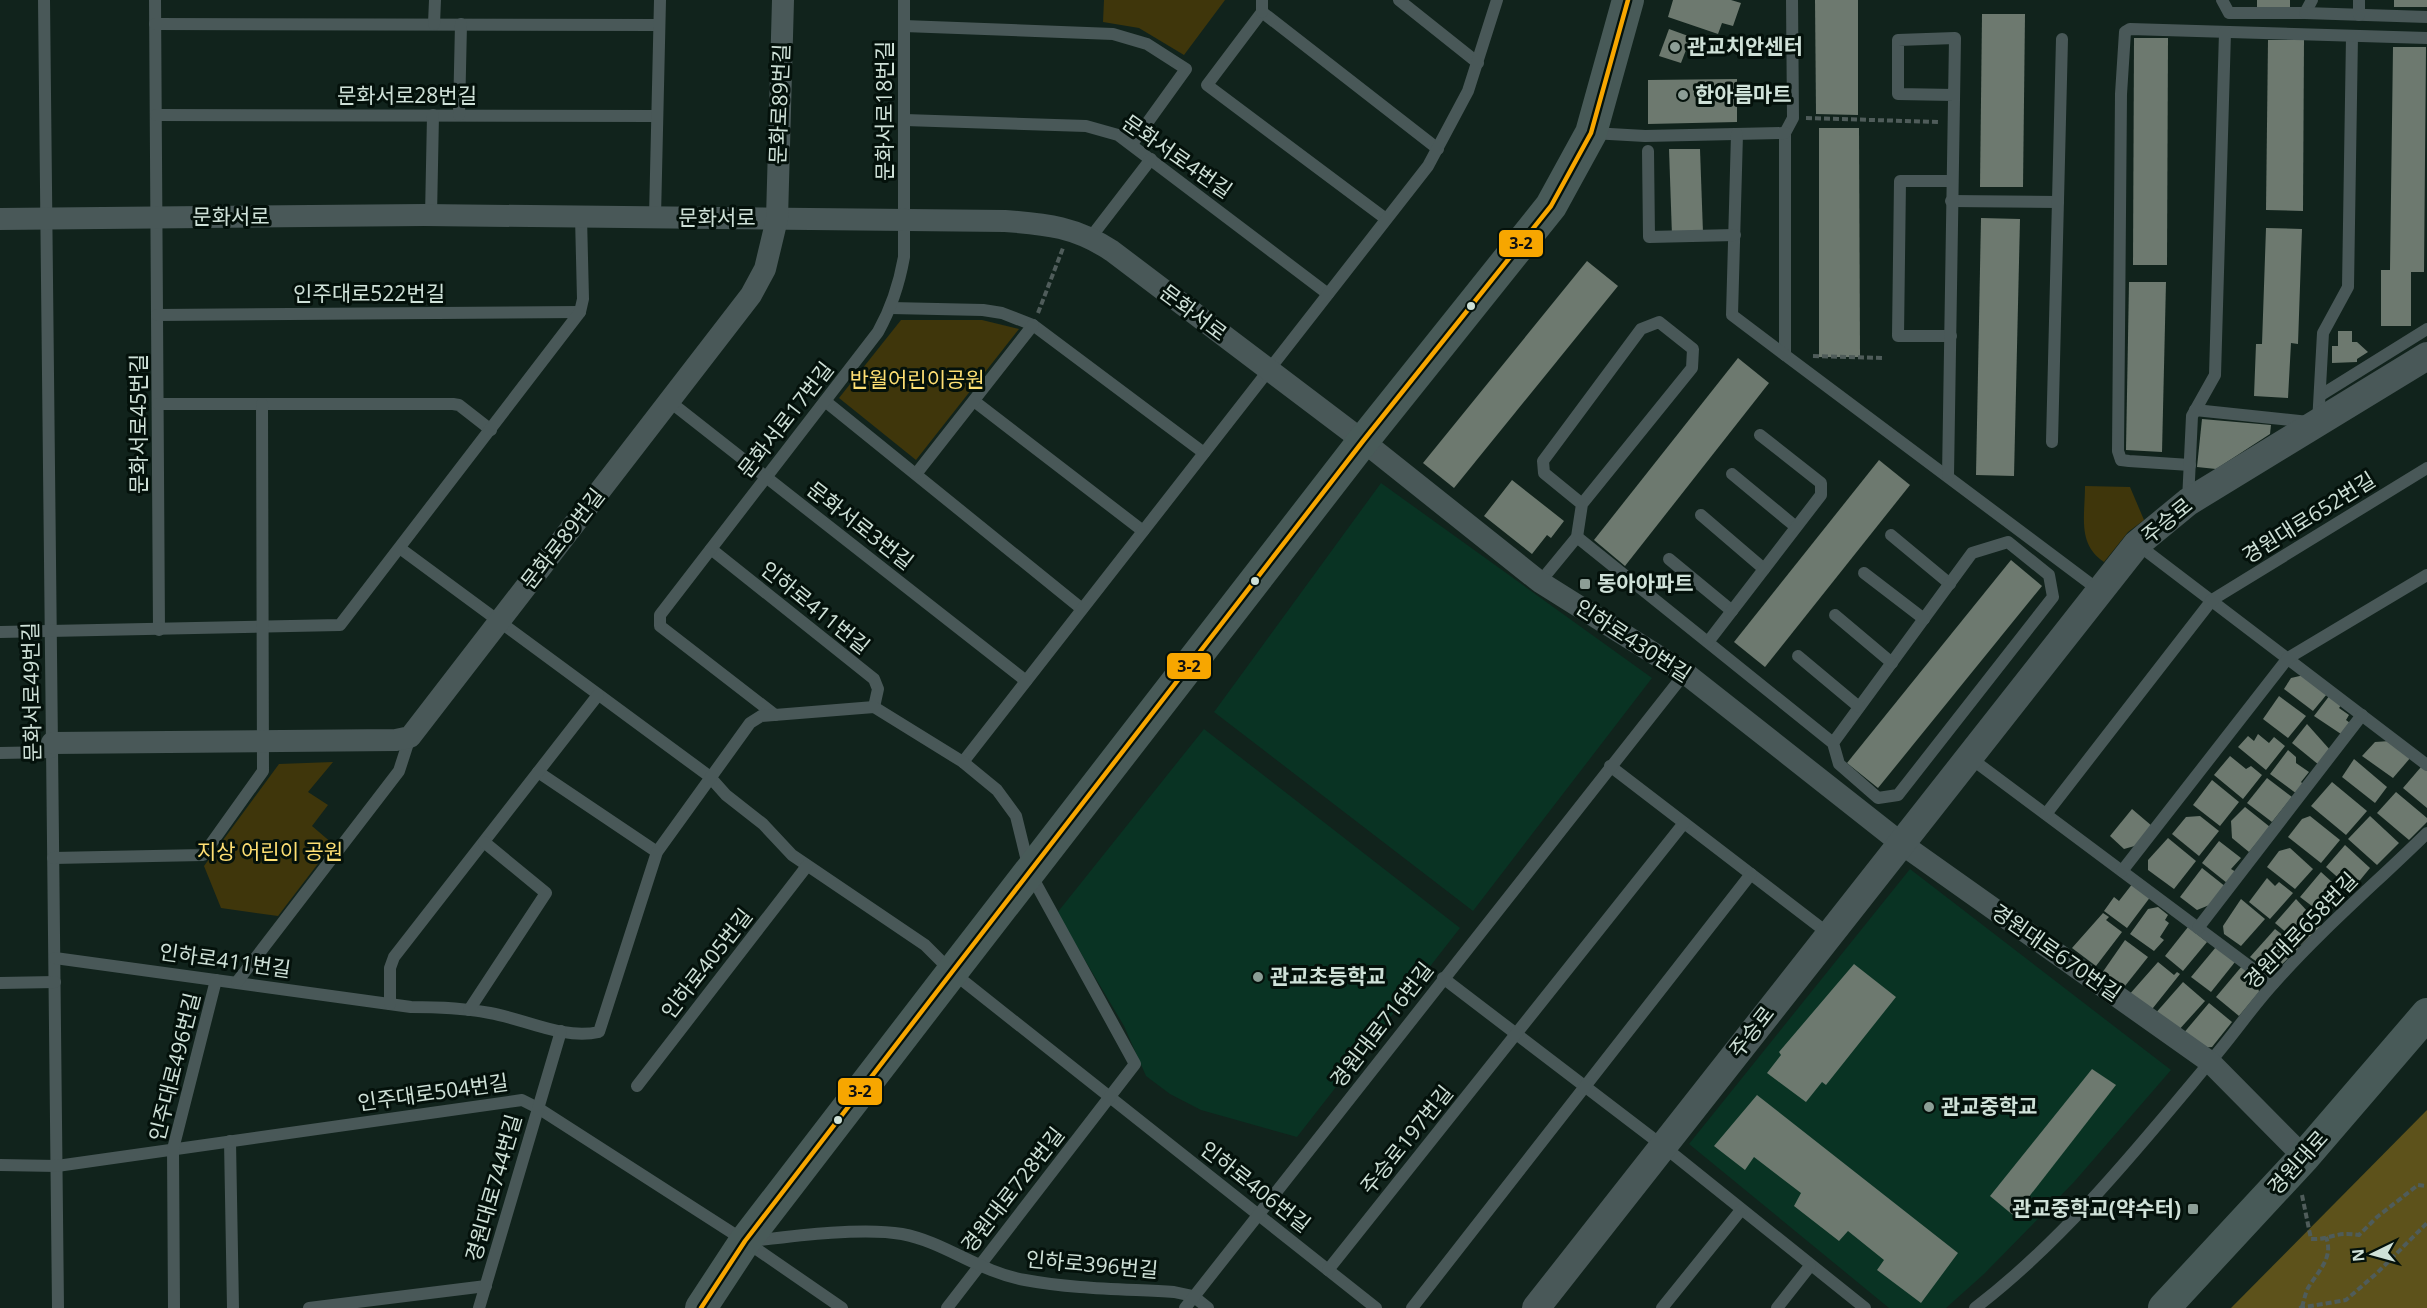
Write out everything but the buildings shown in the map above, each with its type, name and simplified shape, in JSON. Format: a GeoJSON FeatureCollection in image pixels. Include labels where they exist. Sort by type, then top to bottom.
{"type":"FeatureCollection","features":[{"type":"Feature","properties":{"kind":"main road"},"geometry":{"type":"LineString","coordinates":[[701,1308],[745,1241],[952,972],[1363,441],[1551,206],[1591,133],[1628,0]]}},
{"type":"Feature","properties":{"kind":"main road","name":"경원대로"},"geometry":{"type":"LineString","coordinates":[[2164,1308],[2304,1157],[2427,1014]]}},
{"type":"Feature","properties":{"kind":"street","name":"문화로89번길"},"geometry":{"type":"LineString","coordinates":[[410,737],[751,295],[765,269],[777,219],[783,0]]}},
{"type":"Feature","properties":{"kind":"street","name":"문화서로"},"geometry":{"type":"LineString","coordinates":[[0,219],[431,216],[1005,220],[1081,233],[1363,441]]}},
{"type":"Feature","properties":{"kind":"street","name":"주승로"},"geometry":{"type":"LineString","coordinates":[[1536,1308],[2137,544],[2188,502],[2318,423],[2425,363]]}},
{"type":"Feature","properties":{"kind":"street","name":"인하로430번길"},"geometry":{"type":"LineString","coordinates":[[1363,441],[1540,582],[1685,673],[1902,844]]}},
{"type":"Feature","properties":{"kind":"street"},"geometry":{"type":"LineString","coordinates":[[52,748],[263,741],[396,740],[410,737]]}},
{"type":"Feature","properties":{"kind":"street","name":"경원대로670번길"},"geometry":{"type":"LineString","coordinates":[[1902,844],[2210,1062],[2304,1157]]}},
{"type":"Feature","properties":{"kind":"lane","name":"문화서로49번길"},"geometry":{"type":"LineString","coordinates":[[44,0],[58,1308]]}},
{"type":"Feature","properties":{"kind":"lane","name":"문화서로45번길"},"geometry":{"type":"LineString","coordinates":[[155,0],[159,630]]}},
{"type":"Feature","properties":{"kind":"lane"},"geometry":{"type":"LineString","coordinates":[[434,24],[435,0]]}},
{"type":"Feature","properties":{"kind":"lane"},"geometry":{"type":"LineString","coordinates":[[655,218],[660,0]]}},
{"type":"Feature","properties":{"kind":"lane","name":"문화서로18번길"},"geometry":{"type":"LineString","coordinates":[[904,0],[905,221]]}},
{"type":"Feature","properties":{"kind":"lane"},"geometry":{"type":"LineString","coordinates":[[1399,0],[1478,63]]}},
{"type":"Feature","properties":{"kind":"lane"},"geometry":{"type":"LineString","coordinates":[[963,762],[1328,294],[1438,149],[1468,91],[1497,0]]}},
{"type":"Feature","properties":{"kind":"lane"},"geometry":{"type":"LineString","coordinates":[[1785,355],[1785,133],[1793,118],[1792,0]]}},
{"type":"Feature","properties":{"kind":"lane"},"geometry":{"type":"LineString","coordinates":[[2222,0],[2229,13],[2427,17]]}},
{"type":"Feature","properties":{"kind":"lane"},"geometry":{"type":"LineString","coordinates":[[2305,13],[2312,0]]}},
{"type":"Feature","properties":{"kind":"lane"},"geometry":{"type":"LineString","coordinates":[[2359,0],[2359,15]]}},
{"type":"Feature","properties":{"kind":"lane"},"geometry":{"type":"LineString","coordinates":[[1386,219],[1207,85],[1262,6],[1438,149]]}},
{"type":"Feature","properties":{"kind":"lane"},"geometry":{"type":"LineString","coordinates":[[155,24],[659,25]]}},
{"type":"Feature","properties":{"kind":"lane"},"geometry":{"type":"LineString","coordinates":[[459,115],[460,24]]}},
{"type":"Feature","properties":{"kind":"lane"},"geometry":{"type":"LineString","coordinates":[[904,27],[1113,34],[1147,44],[1186,69],[1132,144]]}},
{"type":"Feature","properties":{"kind":"lane"},"geometry":{"type":"LineString","coordinates":[[2190,465],[2121,460],[2118,451],[2123,38],[2130,29],[2427,38]]}},
{"type":"Feature","properties":{"kind":"lane"},"geometry":{"type":"LineString","coordinates":[[2188,502],[2192,416],[2215,375],[2225,32]]}},
{"type":"Feature","properties":{"kind":"lane"},"geometry":{"type":"LineString","coordinates":[[2195,410],[2318,423],[2323,333],[2348,288],[2352,36]]}},
{"type":"Feature","properties":{"kind":"lane"},"geometry":{"type":"LineString","coordinates":[[1948,476],[1955,38],[1898,40],[1898,94],[1954,95]]}},
{"type":"Feature","properties":{"kind":"lane"},"geometry":{"type":"LineString","coordinates":[[2052,442],[2062,39]]}},
{"type":"Feature","properties":{"kind":"lane","name":"문화서로28번길"},"geometry":{"type":"LineString","coordinates":[[156,115],[657,116]]}},
{"type":"Feature","properties":{"kind":"lane"},"geometry":{"type":"LineString","coordinates":[[431,216],[433,116]]}},
{"type":"Feature","properties":{"kind":"lane","name":"문화서로4번길"},"geometry":{"type":"LineString","coordinates":[[904,120],[1086,126],[1118,135],[1328,294]]}},
{"type":"Feature","properties":{"kind":"lane"},"geometry":{"type":"LineString","coordinates":[[1591,133],[1785,133]]}},
{"type":"Feature","properties":{"kind":"lane"},"geometry":{"type":"LineString","coordinates":[[1737,134],[1732,315],[2100,591]]}},
{"type":"Feature","properties":{"kind":"lane"},"geometry":{"type":"LineString","coordinates":[[1648,151],[1649,237],[1735,235]]}},
{"type":"Feature","properties":{"kind":"lane"},"geometry":{"type":"LineString","coordinates":[[1081,233],[1151,159]]}},
{"type":"Feature","properties":{"kind":"lane"},"geometry":{"type":"LineString","coordinates":[[1951,181],[1900,181],[1898,336],[1951,336]]}},
{"type":"Feature","properties":{"kind":"lane"},"geometry":{"type":"LineString","coordinates":[[1951,201],[2058,202]]}},
{"type":"Feature","properties":{"kind":"lane"},"geometry":{"type":"LineString","coordinates":[[0,632],[340,625],[401,549],[580,312],[583,299],[581,217]]}},
{"type":"Feature","properties":{"kind":"lane","name":"문화서로17번길"},"geometry":{"type":"LineString","coordinates":[[774,715],[660,626],[660,615],[878,332],[891,308],[898,287],[904,257],[905,221]]}},
{"type":"Feature","properties":{"kind":"lane"},"geometry":{"type":"LineString","coordinates":[[891,308],[983,310],[1002,313],[1033,325],[1204,453]]}},
{"type":"Feature","properties":{"kind":"lane","name":"인주대로522번길"},"geometry":{"type":"LineString","coordinates":[[158,315],[580,312]]}},
{"type":"Feature","properties":{"kind":"lane"},"geometry":{"type":"LineString","coordinates":[[1540,582],[1577,537],[1582,504],[1692,368],[1693,349],[1659,322],[1641,328],[1543,461],[1544,472],[1582,504]]}},
{"type":"Feature","properties":{"kind":"lane"},"geometry":{"type":"LineString","coordinates":[[916,474],[1033,325]]}},
{"type":"Feature","properties":{"kind":"lane"},"geometry":{"type":"LineString","coordinates":[[2321,395],[2427,329]]}},
{"type":"Feature","properties":{"kind":"lane","name":"문화서로3번길"},"geometry":{"type":"LineString","coordinates":[[669,401],[1026,681]]}},
{"type":"Feature","properties":{"kind":"lane"},"geometry":{"type":"LineString","coordinates":[[825,401],[1082,609]]}},
{"type":"Feature","properties":{"kind":"lane"},"geometry":{"type":"LineString","coordinates":[[974,401],[1143,531]]}},
{"type":"Feature","properties":{"kind":"lane"},"geometry":{"type":"LineString","coordinates":[[158,404],[453,404],[459,405],[491,430]]}},
{"type":"Feature","properties":{"kind":"lane"},"geometry":{"type":"LineString","coordinates":[[53,858],[203,855],[263,771],[262,404]]}},
{"type":"Feature","properties":{"kind":"lane"},"geometry":{"type":"LineString","coordinates":[[1708,642],[1821,495],[1821,483],[1760,435]]}},
{"type":"Feature","properties":{"kind":"lane","name":"경원대로652번길"},"geometry":{"type":"LineString","coordinates":[[2212,600],[2427,468]]}},
{"type":"Feature","properties":{"kind":"lane"},"geometry":{"type":"LineString","coordinates":[[1732,474],[1796,527]]}},
{"type":"Feature","properties":{"kind":"lane"},"geometry":{"type":"LineString","coordinates":[[1701,515],[1764,569]]}},
{"type":"Feature","properties":{"kind":"lane"},"geometry":{"type":"LineString","coordinates":[[1891,535],[1950,584]]}},
{"type":"Feature","properties":{"kind":"lane"},"geometry":{"type":"LineString","coordinates":[[1577,537],[1833,743],[1839,764],[1878,798],[1898,795],[2053,597],[2049,575],[2008,542],[1972,553],[1833,743]]}},
{"type":"Feature","properties":{"kind":"lane"},"geometry":{"type":"LineString","coordinates":[[2137,544],[2427,765]]}},
{"type":"Feature","properties":{"kind":"lane"},"geometry":{"type":"LineString","coordinates":[[401,549],[709,777],[726,795],[763,824],[792,855],[925,945],[952,972]]}},
{"type":"Feature","properties":{"kind":"lane","name":"인하로411번길"},"geometry":{"type":"LineString","coordinates":[[54,958],[390,1004],[469,1010],[561,1031],[599,1032],[657,852],[750,723],[761,716],[874,706],[878,689],[874,679],[711,549]]}},
{"type":"Feature","properties":{"kind":"lane"},"geometry":{"type":"LineString","coordinates":[[1669,559],[1732,611]]}},
{"type":"Feature","properties":{"kind":"lane"},"geometry":{"type":"LineString","coordinates":[[1864,573],[1924,620]]}},
{"type":"Feature","properties":{"kind":"lane"},"geometry":{"type":"LineString","coordinates":[[2122,871],[2288,658],[2427,575]]}},
{"type":"Feature","properties":{"kind":"lane"},"geometry":{"type":"LineString","coordinates":[[2046,814],[2212,600]]}},
{"type":"Feature","properties":{"kind":"lane"},"geometry":{"type":"LineString","coordinates":[[1835,615],[1892,663]]}},
{"type":"Feature","properties":{"kind":"lane"},"geometry":{"type":"LineString","coordinates":[[1798,657],[1859,707]]}},
{"type":"Feature","properties":{"kind":"lane","name":"경원대로716번길"},"geometry":{"type":"LineString","coordinates":[[1185,1308],[1685,673]]}},
{"type":"Feature","properties":{"kind":"lane"},"geometry":{"type":"LineString","coordinates":[[390,1004],[390,968],[394,957],[598,695]]}},
{"type":"Feature","properties":{"kind":"lane"},"geometry":{"type":"LineString","coordinates":[[874,706],[963,762],[997,790],[1016,816],[1030,873],[1135,1064],[1110,1096]]}},
{"type":"Feature","properties":{"kind":"lane"},"geometry":{"type":"LineString","coordinates":[[2198,928],[2362,715]]}},
{"type":"Feature","properties":{"kind":"lane"},"geometry":{"type":"LineString","coordinates":[[237,982],[399,771],[410,737]]}},
{"type":"Feature","properties":{"kind":"lane"},"geometry":{"type":"LineString","coordinates":[[0,753],[52,748]]}},
{"type":"Feature","properties":{"kind":"lane"},"geometry":{"type":"LineString","coordinates":[[1969,757],[2273,984]]}},
{"type":"Feature","properties":{"kind":"lane"},"geometry":{"type":"LineString","coordinates":[[1610,766],[1829,934]]}},
{"type":"Feature","properties":{"kind":"lane"},"geometry":{"type":"LineString","coordinates":[[538,772],[657,852]]}},
{"type":"Feature","properties":{"kind":"lane","name":"주승로197번길"},"geometry":{"type":"LineString","coordinates":[[1328,1270],[1684,823]]}},
{"type":"Feature","properties":{"kind":"lane","name":"경원대로658번길"},"geometry":{"type":"LineString","coordinates":[[2210,1062],[2273,984],[2312,942],[2427,833]]}},
{"type":"Feature","properties":{"kind":"lane"},"geometry":{"type":"LineString","coordinates":[[469,1010],[546,893],[484,842]]}},
{"type":"Feature","properties":{"kind":"lane","name":"인하로405번길"},"geometry":{"type":"LineString","coordinates":[[637,1086],[807,866]]}},
{"type":"Feature","properties":{"kind":"lane"},"geometry":{"type":"LineString","coordinates":[[1412,1308],[1751,874]]}},
{"type":"Feature","properties":{"kind":"lane","name":"인하로406번길"},"geometry":{"type":"LineString","coordinates":[[952,972],[1376,1308]]}},
{"type":"Feature","properties":{"kind":"lane"},"geometry":{"type":"LineString","coordinates":[[1443,978],[1663,1146],[1865,1308]]}},
{"type":"Feature","properties":{"kind":"lane","name":"인주대로496번길"},"geometry":{"type":"LineString","coordinates":[[174,1308],[173,1149],[216,980]]}},
{"type":"Feature","properties":{"kind":"lane"},"geometry":{"type":"LineString","coordinates":[[0,983],[55,982]]}},
{"type":"Feature","properties":{"kind":"lane","name":"경원대로744번길"},"geometry":{"type":"LineString","coordinates":[[479,1308],[561,1031]]}},
{"type":"Feature","properties":{"kind":"lane"},"geometry":{"type":"LineString","coordinates":[[1975,1308],[2000,1289],[2097,1194],[2210,1062]]}},
{"type":"Feature","properties":{"kind":"lane","name":"경원대로728번길"},"geometry":{"type":"LineString","coordinates":[[947,1308],[1110,1096]]}},
{"type":"Feature","properties":{"kind":"lane","name":"인주대로504번길"},"geometry":{"type":"LineString","coordinates":[[0,1165],[57,1166],[522,1101],[538,1108],[726,1232],[745,1241],[842,1308]]}},
{"type":"Feature","properties":{"kind":"lane"},"geometry":{"type":"LineString","coordinates":[[230,1141],[233,1308]]}},
{"type":"Feature","properties":{"kind":"lane"},"geometry":{"type":"LineString","coordinates":[[1662,1308],[1742,1210]]}},
{"type":"Feature","properties":{"kind":"lane","name":"인하로396번길"},"geometry":{"type":"LineString","coordinates":[[745,1241],[869,1233],[902,1234],[934,1244],[979,1267],[1023,1280],[1174,1292],[1193,1296]]}},
{"type":"Feature","properties":{"kind":"lane"},"geometry":{"type":"LineString","coordinates":[[1777,1308],[1810,1266]]}},
{"type":"Feature","properties":{"kind":"lane","name":"경원대로744번길"},"geometry":{"type":"LineString","coordinates":[[309,1308],[486,1286]]}},
{"type":"Feature","properties":{"kind":"lane"},"geometry":{"type":"LineString","coordinates":[[1193,1296],[1208,1308]]}},
{"type":"Feature","properties":{"kind":"path"},"geometry":{"type":"LineString","coordinates":[[1793,118],[1953,122]]}},
{"type":"Feature","properties":{"kind":"path"},"geometry":{"type":"LineString","coordinates":[[1033,325],[1081,233]]}},
{"type":"Feature","properties":{"kind":"path"},"geometry":{"type":"LineString","coordinates":[[1785,355],[1885,358]]}},
{"type":"Feature","properties":{"kind":"path"},"geometry":{"type":"LineString","coordinates":[[2281,1182],[2303,1196],[2311,1239],[2341,1232],[2359,1235],[2377,1217],[2418,1185],[2427,1186]]}},
{"type":"Feature","properties":{"kind":"path"},"geometry":{"type":"LineString","coordinates":[[2326,1237],[2330,1247],[2327,1259],[2307,1289],[2301,1308],[2346,1300],[2427,1223]]}},
{"type":"Feature","properties":{"kind":"shaded area"},"geometry":{"type":"Polygon","coordinates":[[[1381,483],[1652,678],[1473,911],[1214,712],[1381,483]]]}},
{"type":"Feature","properties":{"kind":"shaded area","name":"관교초등학교"},"geometry":{"type":"Polygon","coordinates":[[[1204,729],[1460,928],[1297,1137],[1201,1110],[1170,1094],[1146,1076],[1124,1026],[1057,913],[1204,729]]]}},
{"type":"Feature","properties":{"kind":"shaded area","name":"관교중학교"},"geometry":{"type":"Polygon","coordinates":[[[1910,869],[2171,1070],[2074,1182],[1984,1274],[1946,1308],[1889,1308],[1689,1144],[1910,869]]]}},
{"type":"Feature","properties":{"kind":"shaded area"},"geometry":{"type":"Polygon","coordinates":[[[2427,1110],[2427,1308],[2231,1308],[2427,1110]]]}},
{"type":"Feature","properties":{"kind":"green space"},"geometry":{"type":"Polygon","coordinates":[[[1104,0],[1225,0],[1184,55],[1139,28],[1103,22],[1104,0]]]}},
{"type":"Feature","properties":{"kind":"green space","name":"반월어린이공원"},"geometry":{"type":"Polygon","coordinates":[[[901,320],[982,320],[1019,329],[916,460],[839,398],[901,320]]]}},
{"type":"Feature","properties":{"kind":"green space"},"geometry":{"type":"Polygon","coordinates":[[[2085,486],[2130,487],[2144,520],[2128,532],[2104,562],[2095,555],[2086,538],[2084,528],[2085,486]]]}},
{"type":"Feature","properties":{"kind":"green space","name":"지상 어린이 공원"},"geometry":{"type":"Polygon","coordinates":[[[333,762],[308,792],[328,805],[312,826],[333,844],[278,916],[221,908],[204,866],[279,764],[333,762]]]}},
{"type":"Feature","properties":{"kind":"transit line","name":"3-2"},"geometry":{"type":"LineString","coordinates":[[701,1308],[745,1241],[952,972],[1363,441],[1551,206],[1591,133],[1628,0]]}},
{"type":"Feature","properties":{"kind":"place","name":"관교치안센터"},"geometry":{"type":"Point","coordinates":[1675,47]}},
{"type":"Feature","properties":{"kind":"place","name":"한아름마트"},"geometry":{"type":"Point","coordinates":[1683,95]}},
{"type":"Feature","properties":{"kind":"place","name":"동아아파트"},"geometry":{"type":"Point","coordinates":[1585,584]}},
{"type":"Feature","properties":{"kind":"place","name":"관교초등학교"},"geometry":{"type":"Point","coordinates":[1258,977]}},
{"type":"Feature","properties":{"kind":"place","name":"관교중학교"},"geometry":{"type":"Point","coordinates":[1929,1107]}},
{"type":"Feature","properties":{"kind":"place","name":"관교중학교(약수터)"},"geometry":{"type":"Point","coordinates":[2193,1209]}}]}
